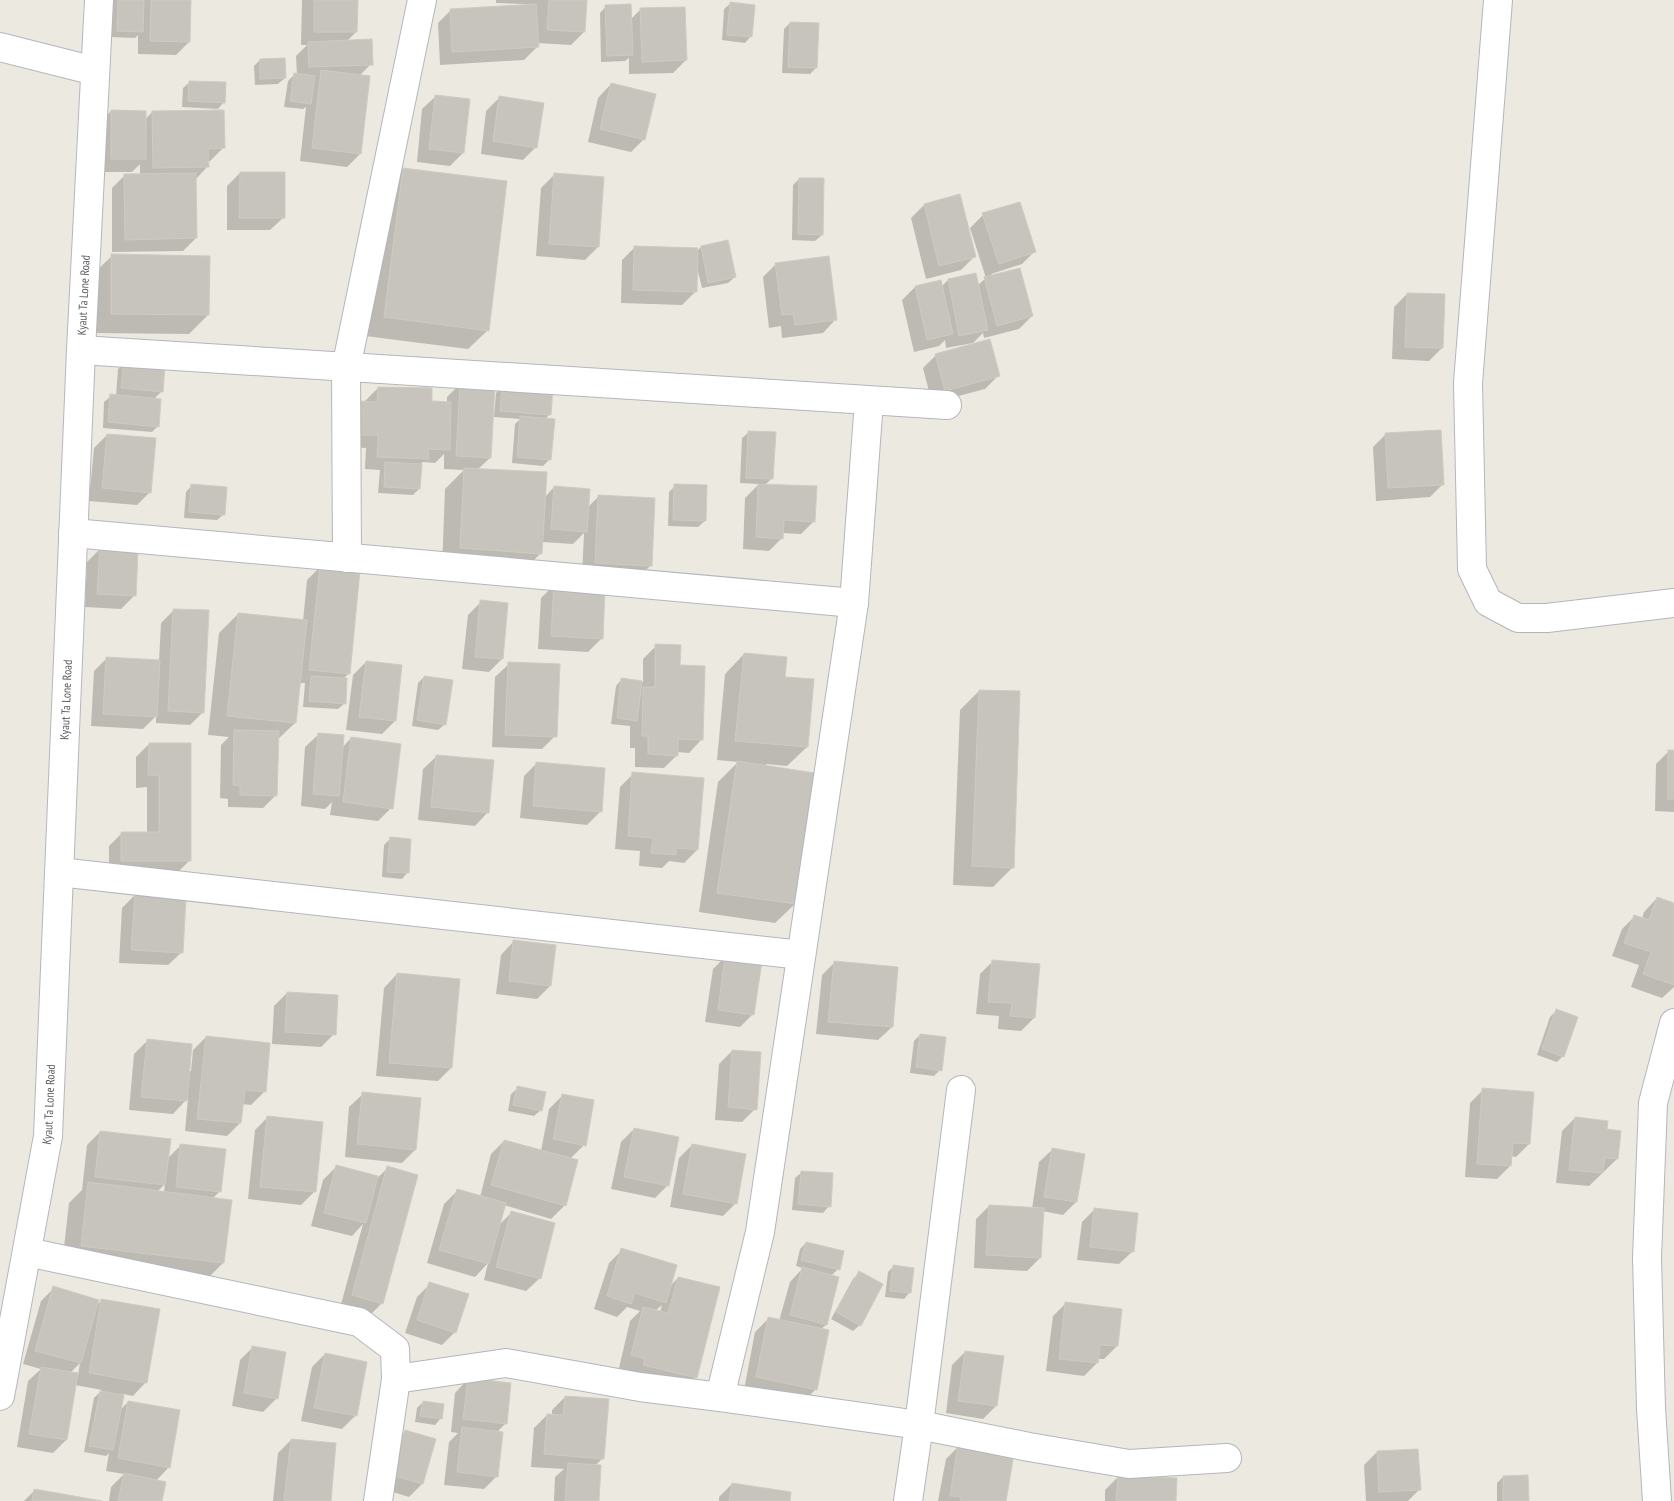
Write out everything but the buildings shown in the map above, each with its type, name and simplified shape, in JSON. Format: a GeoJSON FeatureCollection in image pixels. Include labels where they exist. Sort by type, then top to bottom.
{"type":"FeatureCollection","features":[{"type":"Feature","properties":{"kind":"street","name":"Kyaut Ta Lone Road"},"geometry":{"type":"LineString","coordinates":[[0,1396],[48,1136],[81,350],[99,0]]}},
{"type":"Feature","properties":{"kind":"street"},"geometry":{"type":"LineString","coordinates":[[348,558],[346,368],[422,0]]}},
{"type":"Feature","properties":{"kind":"street"},"geometry":{"type":"LineString","coordinates":[[1498,0],[1468,383],[1472,569],[1488,602],[1518,618],[1547,618],[1674,603]]}},
{"type":"Feature","properties":{"kind":"street"},"geometry":{"type":"LineString","coordinates":[[0,47],[95,71]]}},
{"type":"Feature","properties":{"kind":"street"},"geometry":{"type":"LineString","coordinates":[[81,350],[947,405]]}},
{"type":"Feature","properties":{"kind":"street"},"geometry":{"type":"LineString","coordinates":[[720,1397],[760,1232],[854,603],[869,401]]}},
{"type":"Feature","properties":{"kind":"street"},"geometry":{"type":"LineString","coordinates":[[73,533],[854,603]]}},
{"type":"Feature","properties":{"kind":"street"},"geometry":{"type":"LineString","coordinates":[[59,872],[801,955]]}},
{"type":"Feature","properties":{"kind":"street"},"geometry":{"type":"LineString","coordinates":[[1657,1501],[1651,1408],[1647,1258],[1653,1104],[1674,1023]]}},
{"type":"Feature","properties":{"kind":"street"},"geometry":{"type":"LineString","coordinates":[[908,1501],[961,1090]]}},
{"type":"Feature","properties":{"kind":"street"},"geometry":{"type":"LineString","coordinates":[[27,1252],[360,1322],[395,1349],[396,1379],[378,1501]]}},
{"type":"Feature","properties":{"kind":"street"},"geometry":{"type":"LineString","coordinates":[[396,1379],[506,1363],[640,1387],[919,1424],[1029,1447],[1129,1464],[1227,1458]]}}]}
